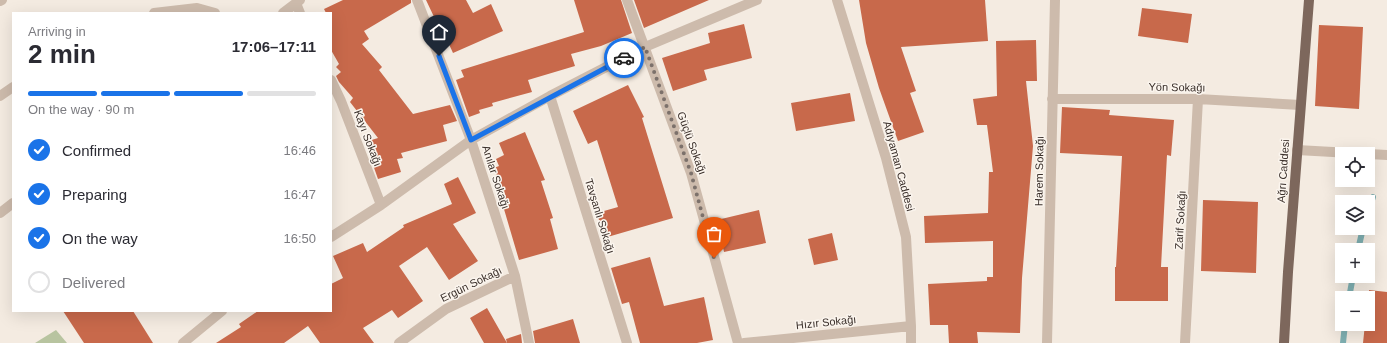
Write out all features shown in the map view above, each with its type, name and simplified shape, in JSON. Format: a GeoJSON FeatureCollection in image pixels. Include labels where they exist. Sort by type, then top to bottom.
{"type":"FeatureCollection","features":[{"type":"Feature","properties":{"kind":"main road","name":"Ağrı Caddesi"},"geometry":{"type":"LineString","coordinates":[[1284,343],[1300,105],[1309,0]]}},
{"type":"Feature","properties":{"kind":"street","name":"Anılar Sokağı"},"geometry":{"type":"LineString","coordinates":[[417,0],[471,140],[515,276],[529,343]]}},
{"type":"Feature","properties":{"kind":"street","name":"Güçlü Sokağı"},"geometry":{"type":"LineString","coordinates":[[627,0],[691,173],[738,343]]}},
{"type":"Feature","properties":{"kind":"street"},"geometry":{"type":"LineString","coordinates":[[332,236],[381,206],[471,140],[550,96],[645,47],[757,0]]}},
{"type":"Feature","properties":{"kind":"street","name":"Adıyaman Caddesi"},"geometry":{"type":"LineString","coordinates":[[837,0],[886,158],[906,237],[911,343]]}},
{"type":"Feature","properties":{"kind":"street","name":"Harem Sokağı"},"geometry":{"type":"LineString","coordinates":[[1046,343],[1055,0]]}},
{"type":"Feature","properties":{"kind":"street"},"geometry":{"type":"LineString","coordinates":[[284,12],[298,2],[300,12]]}},
{"type":"Feature","properties":{"kind":"street"},"geometry":{"type":"LineString","coordinates":[[163,12],[198,8],[212,12]]}},
{"type":"Feature","properties":{"kind":"street","name":"Kayı Sokağı"},"geometry":{"type":"LineString","coordinates":[[332,82],[381,206]]}},
{"type":"Feature","properties":{"kind":"street"},"geometry":{"type":"LineString","coordinates":[[0,96],[12,88]]}},
{"type":"Feature","properties":{"kind":"street","name":"Tavşanlı Sokağı"},"geometry":{"type":"LineString","coordinates":[[550,96],[627,343]]}},
{"type":"Feature","properties":{"kind":"street","name":"Yön Sokağı"},"geometry":{"type":"LineString","coordinates":[[1052,99],[1198,99],[1300,105]]}},
{"type":"Feature","properties":{"kind":"street","name":"Zarif Sokağı"},"geometry":{"type":"LineString","coordinates":[[1185,343],[1198,99]]}},
{"type":"Feature","properties":{"kind":"street"},"geometry":{"type":"LineString","coordinates":[[1297,150],[1387,154]]}},
{"type":"Feature","properties":{"kind":"street"},"geometry":{"type":"LineString","coordinates":[[0,212],[12,204]]}},
{"type":"Feature","properties":{"kind":"street","name":"Ergün Sokağı"},"geometry":{"type":"LineString","coordinates":[[399,343],[446,309],[515,276]]}},
{"type":"Feature","properties":{"kind":"street"},"geometry":{"type":"LineString","coordinates":[[183,343],[221,312]]}},
{"type":"Feature","properties":{"kind":"street","name":"Hızır Sokağı"},"geometry":{"type":"LineString","coordinates":[[744,343],[911,326]]}},
{"type":"Feature","properties":{"kind":"green space"},"geometry":{"type":"Polygon","coordinates":[[[56,330],[67,343],[35,343],[56,330]]]}},
{"type":"Feature","properties":{"kind":"building"},"geometry":{"type":"Polygon","coordinates":[[[343,0],[411,0],[411,3],[364,31],[369,39],[362,44],[382,67],[379,70],[413,114],[450,105],[457,121],[443,125],[447,141],[401,153],[403,158],[397,159],[401,172],[378,179],[365,142],[378,138],[350,102],[353,98],[339,82],[336,76],[341,72],[336,67],[339,64],[332,52],[332,12],[326,12],[324,9],[343,0]]]}},
{"type":"Feature","properties":{"kind":"building"},"geometry":{"type":"Polygon","coordinates":[[[426,0],[466,0],[473,13],[491,4],[503,31],[453,53],[437,18],[435,19],[426,0]]]}},
{"type":"Feature","properties":{"kind":"building"},"geometry":{"type":"Polygon","coordinates":[[[574,0],[621,0],[632,33],[601,46],[571,54],[575,66],[528,80],[532,92],[492,103],[493,106],[479,110],[480,113],[469,117],[456,80],[464,77],[461,70],[584,32],[574,0]]]}},
{"type":"Feature","properties":{"kind":"building"},"geometry":{"type":"Polygon","coordinates":[[[634,0],[709,0],[644,28],[634,0]]]}},
{"type":"Feature","properties":{"kind":"building"},"geometry":{"type":"Polygon","coordinates":[[[859,0],[985,0],[988,41],[901,47],[916,91],[910,93],[924,132],[898,141],[879,88],[866,43],[859,0]]]}},
{"type":"Feature","properties":{"kind":"building"},"geometry":{"type":"Polygon","coordinates":[[[1142,8],[1192,14],[1188,43],[1138,36],[1142,8]]]}},
{"type":"Feature","properties":{"kind":"building"},"geometry":{"type":"Polygon","coordinates":[[[744,24],[752,58],[704,70],[707,80],[673,91],[662,58],[710,43],[708,33],[744,24]]]}},
{"type":"Feature","properties":{"kind":"building"},"geometry":{"type":"Polygon","coordinates":[[[1319,25],[1363,27],[1359,109],[1315,106],[1319,25]]]}},
{"type":"Feature","properties":{"kind":"building"},"geometry":{"type":"Polygon","coordinates":[[[1036,40],[1037,81],[1026,81],[1033,146],[1022,278],[1020,333],[977,332],[978,343],[949,343],[948,325],[930,325],[928,284],[987,281],[987,277],[993,277],[993,241],[925,243],[924,216],[988,213],[989,172],[993,172],[987,125],[977,125],[973,99],[997,96],[996,41],[1036,40]]]}},
{"type":"Feature","properties":{"kind":"building"},"geometry":{"type":"Polygon","coordinates":[[[628,85],[644,117],[642,118],[673,218],[604,238],[597,213],[618,207],[597,140],[588,144],[573,111],[628,85]]]}},
{"type":"Feature","properties":{"kind":"building"},"geometry":{"type":"Polygon","coordinates":[[[850,93],[855,121],[796,131],[791,103],[850,93]]]}},
{"type":"Feature","properties":{"kind":"building"},"geometry":{"type":"Polygon","coordinates":[[[1062,107],[1110,110],[1109,115],[1174,120],[1171,156],[1167,155],[1161,267],[1168,267],[1168,301],[1115,301],[1115,267],[1122,156],[1060,153],[1062,107]]]}},
{"type":"Feature","properties":{"kind":"building"},"geometry":{"type":"Polygon","coordinates":[[[525,132],[545,180],[541,181],[553,218],[550,219],[558,249],[519,260],[501,199],[506,197],[494,168],[499,166],[496,159],[504,155],[499,143],[525,132]]]}},
{"type":"Feature","properties":{"kind":"building"},"geometry":{"type":"Polygon","coordinates":[[[458,177],[476,213],[453,224],[478,261],[449,280],[427,247],[399,266],[423,301],[398,318],[392,310],[363,328],[374,343],[320,343],[308,326],[284,343],[216,343],[241,327],[239,324],[257,312],[332,312],[332,284],[343,278],[333,256],[363,243],[367,252],[404,227],[403,225],[452,204],[444,184],[458,177]]]}},
{"type":"Feature","properties":{"kind":"building"},"geometry":{"type":"Polygon","coordinates":[[[1203,200],[1258,202],[1256,273],[1201,271],[1203,200]]]}},
{"type":"Feature","properties":{"kind":"building"},"geometry":{"type":"Polygon","coordinates":[[[759,210],[766,243],[724,252],[717,220],[759,210]]]}},
{"type":"Feature","properties":{"kind":"building"},"geometry":{"type":"Polygon","coordinates":[[[832,233],[838,260],[814,265],[808,239],[832,233]]]}},
{"type":"Feature","properties":{"kind":"building"},"geometry":{"type":"Polygon","coordinates":[[[650,257],[664,306],[704,297],[713,340],[697,343],[640,343],[629,302],[622,304],[611,268],[650,257]]]}},
{"type":"Feature","properties":{"kind":"building"},"geometry":{"type":"Polygon","coordinates":[[[1369,290],[1387,292],[1387,343],[1363,343],[1364,331],[1375,331],[1375,291],[1369,290]]]}},
{"type":"Feature","properties":{"kind":"building"},"geometry":{"type":"Polygon","coordinates":[[[487,308],[507,343],[484,343],[470,318],[487,308]]]}},
{"type":"Feature","properties":{"kind":"building"},"geometry":{"type":"Polygon","coordinates":[[[64,312],[134,312],[153,343],[84,343],[64,312]]]}},
{"type":"Feature","properties":{"kind":"building"},"geometry":{"type":"Polygon","coordinates":[[[573,319],[580,343],[535,343],[533,331],[573,319]]]}},
{"type":"Feature","properties":{"kind":"building"},"geometry":{"type":"Polygon","coordinates":[[[521,334],[522,343],[507,343],[506,339],[521,334]]]}},
{"type":"Feature","properties":{"kind":"waterway"},"geometry":{"type":"LineString","coordinates":[[1360,243],[1361,235]]}},
{"type":"Feature","properties":{"kind":"waterway"},"geometry":{"type":"LineString","coordinates":[[1350,291],[1352,283]]}},
{"type":"Feature","properties":{"kind":"waterway"},"geometry":{"type":"LineString","coordinates":[[1343,343],[1344,331]]}},
{"type":"Feature","properties":{"kind":"way so far"},"geometry":{"type":"LineString","coordinates":[[624,58],[645,47],[691,173],[714,258]]}},
{"type":"Feature","properties":{"kind":"route"},"geometry":{"type":"LineString","coordinates":[[439,56],[471,140],[550,96],[624,58]]}}]}
